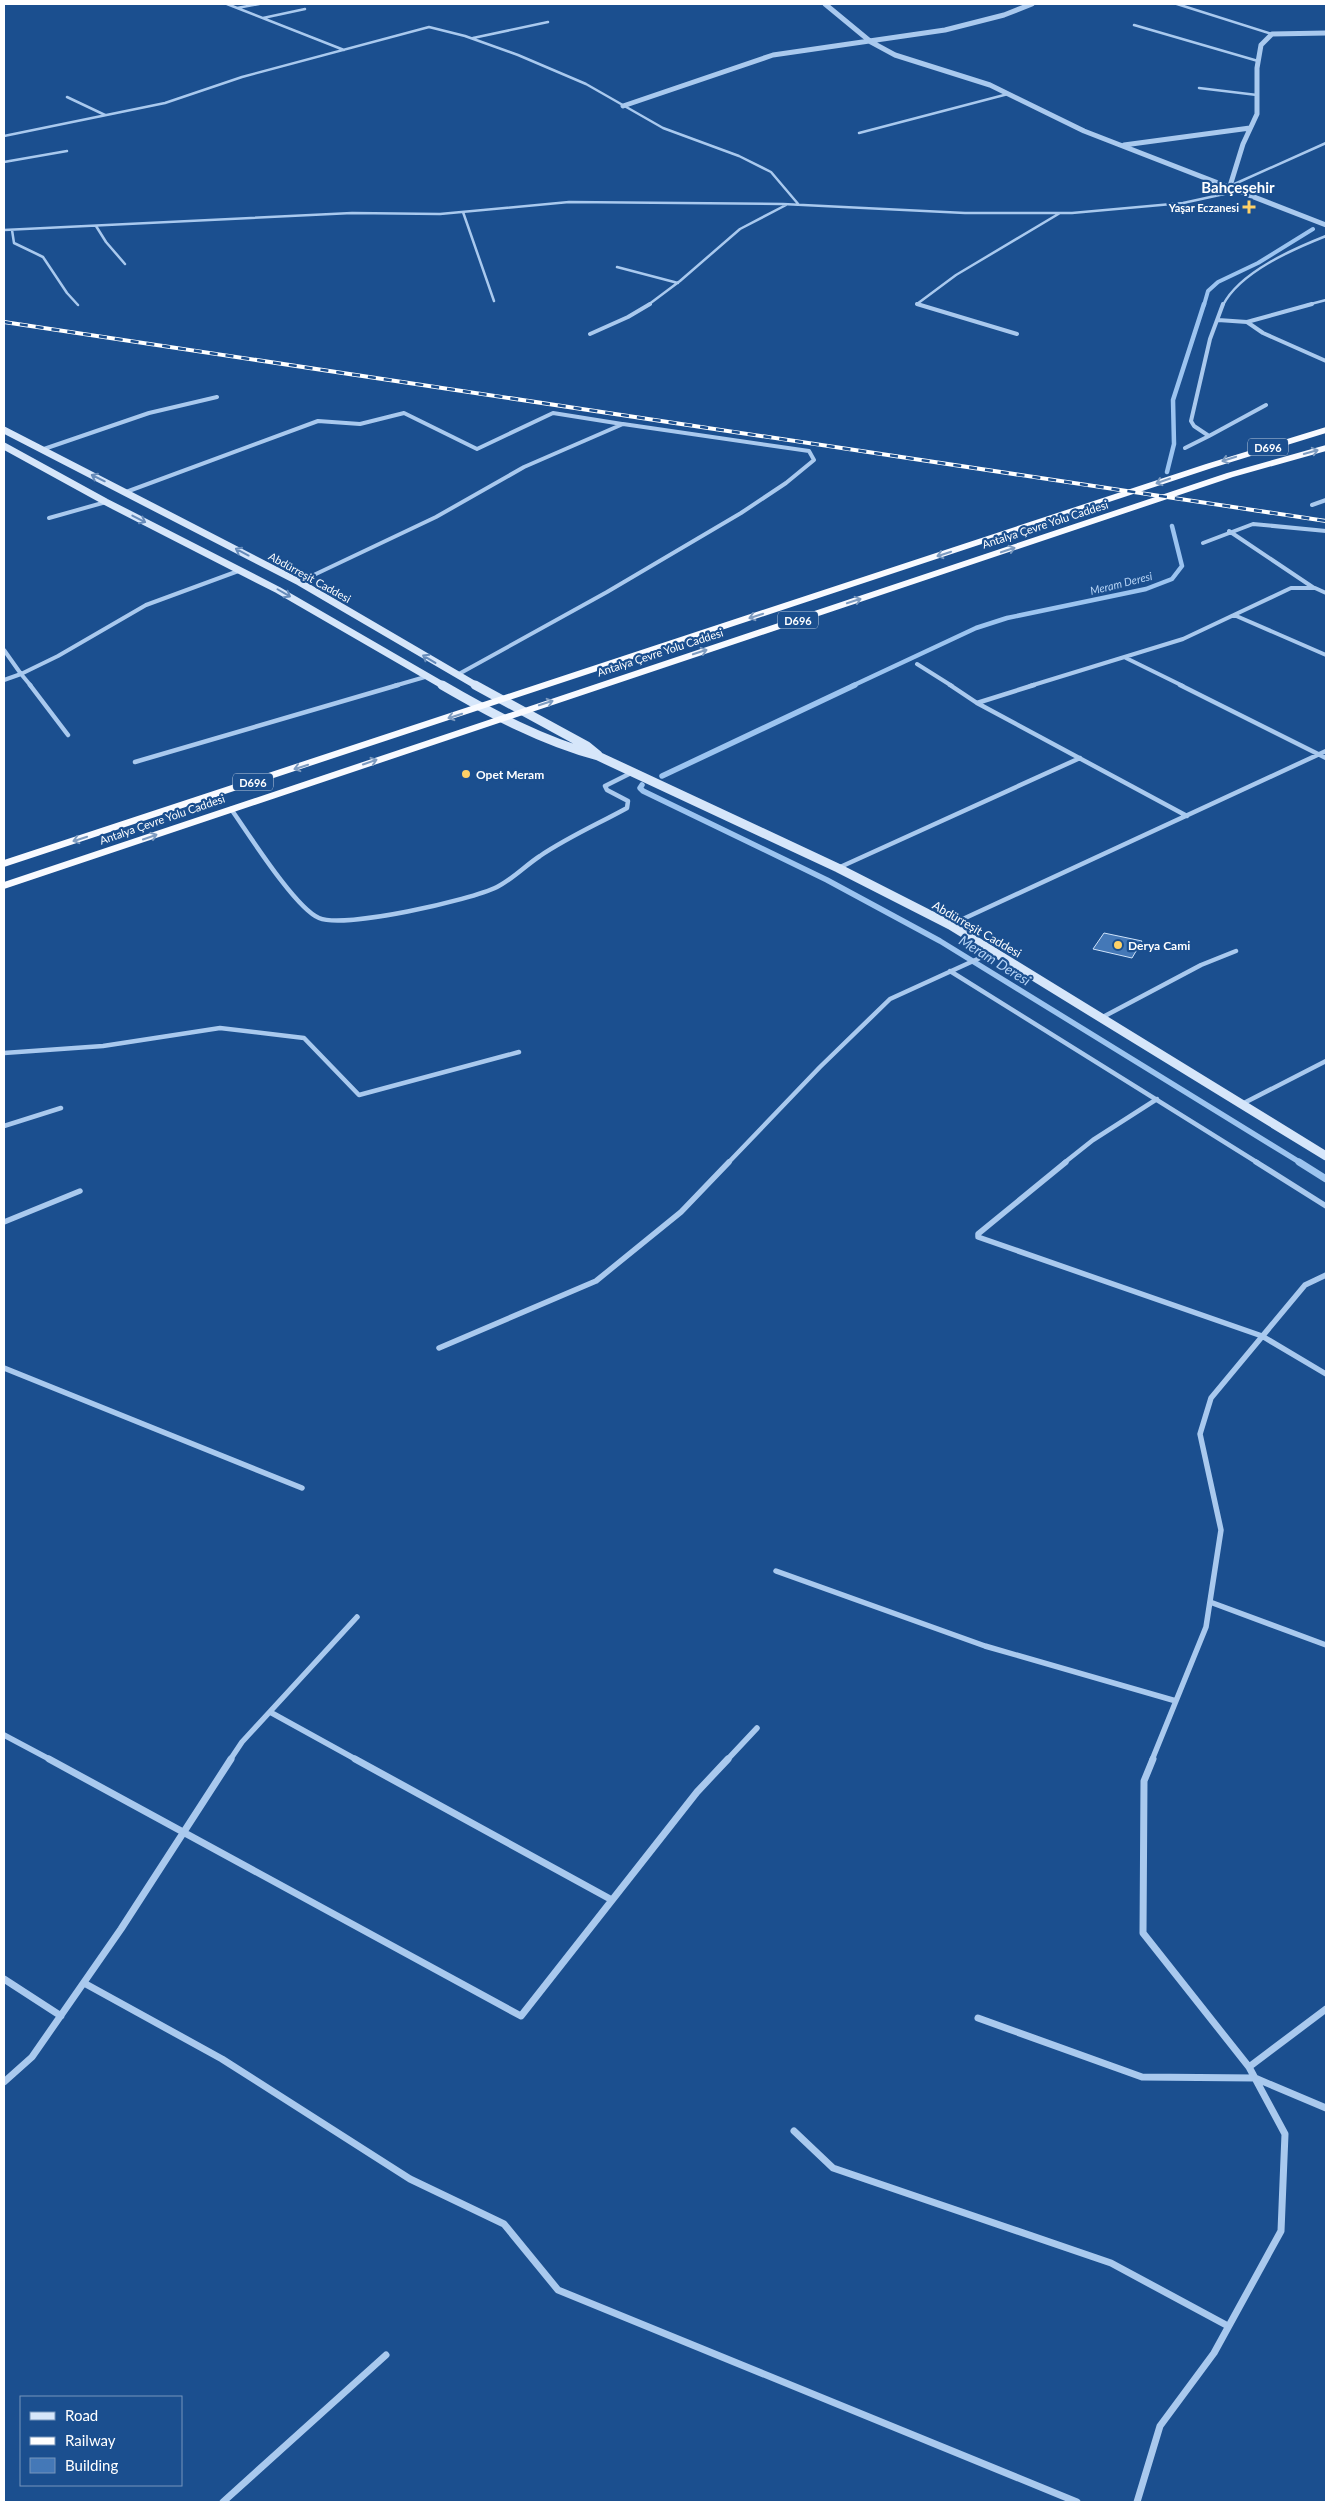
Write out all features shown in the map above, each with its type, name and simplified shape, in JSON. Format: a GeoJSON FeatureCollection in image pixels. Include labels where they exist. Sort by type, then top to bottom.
{"type":"FeatureCollection","features":[{"type":"Feature","properties":{"kind":"highway","name":"Antalya Çevre Yolu Caddesi"},"geometry":{"type":"LineString","coordinates":[[4,864],[1209,466],[1326,430]]}},
{"type":"Feature","properties":{"kind":"highway","name":"Antalya Çevre Yolu Caddesi"},"geometry":{"type":"LineString","coordinates":[[4,886],[1230,475],[1326,448]]}},
{"type":"Feature","properties":{"kind":"main road","name":"Abdürreşit Caddesi"},"geometry":{"type":"LineString","coordinates":[[4,430],[299,582],[456,675],[588,746],[598,756]]}},
{"type":"Feature","properties":{"kind":"main road","name":"Abdürreşit Caddesi"},"geometry":{"type":"LineString","coordinates":[[4,446],[106,502],[242,570],[500,719],[576,750],[598,756],[634,772],[838,868],[950,925],[1326,1156]]}},
{"type":"Feature","properties":{"kind":"street"},"geometry":{"type":"LineString","coordinates":[[227,4],[344,50]]}},
{"type":"Feature","properties":{"kind":"street"},"geometry":{"type":"LineString","coordinates":[[237,8],[259,4]]}},
{"type":"Feature","properties":{"kind":"street"},"geometry":{"type":"LineString","coordinates":[[825,4],[870,42],[895,55],[990,85],[1084,131],[1230,186],[1326,225]]}},
{"type":"Feature","properties":{"kind":"street"},"geometry":{"type":"LineString","coordinates":[[623,106],[659,96],[748,61],[794,50],[936,33],[995,18],[1032,4]]}},
{"type":"Feature","properties":{"kind":"street"},"geometry":{"type":"LineString","coordinates":[[1177,4],[1272,34],[1326,33]]}},
{"type":"Feature","properties":{"kind":"street"},"geometry":{"type":"LineString","coordinates":[[262,18],[304,9]]}},
{"type":"Feature","properties":{"kind":"street"},"geometry":{"type":"LineString","coordinates":[[473,38],[548,22]]}},
{"type":"Feature","properties":{"kind":"street"},"geometry":{"type":"LineString","coordinates":[[1134,24],[1258,61]]}},
{"type":"Feature","properties":{"kind":"street"},"geometry":{"type":"LineString","coordinates":[[4,136],[165,103],[242,77],[429,27],[473,38],[586,84],[663,128],[738,156],[771,172],[799,205]]}},
{"type":"Feature","properties":{"kind":"street"},"geometry":{"type":"LineString","coordinates":[[1230,186],[1250,128],[1257,114],[1258,61],[1261,45],[1272,34]]}},
{"type":"Feature","properties":{"kind":"street"},"geometry":{"type":"LineString","coordinates":[[1199,88],[1257,95]]}},
{"type":"Feature","properties":{"kind":"street"},"geometry":{"type":"LineString","coordinates":[[859,133],[1008,94]]}},
{"type":"Feature","properties":{"kind":"street"},"geometry":{"type":"LineString","coordinates":[[67,97],[106,115]]}},
{"type":"Feature","properties":{"kind":"street"},"geometry":{"type":"LineString","coordinates":[[1121,145],[1250,128]]}},
{"type":"Feature","properties":{"kind":"street"},"geometry":{"type":"LineString","coordinates":[[1230,186],[1275,164],[1326,143]]}},
{"type":"Feature","properties":{"kind":"street"},"geometry":{"type":"LineString","coordinates":[[4,162],[67,151]]}},
{"type":"Feature","properties":{"kind":"street"},"geometry":{"type":"LineString","coordinates":[[4,230],[352,214],[440,214],[569,202],[799,205],[965,213],[1061,213],[1183,203],[1239,190]]}},
{"type":"Feature","properties":{"kind":"street"},"geometry":{"type":"LineString","coordinates":[[590,334],[628,317],[678,283],[740,229],[786,205]]}},
{"type":"Feature","properties":{"kind":"street"},"geometry":{"type":"LineString","coordinates":[[463,212],[494,301]]}},
{"type":"Feature","properties":{"kind":"street"},"geometry":{"type":"LineString","coordinates":[[1017,334],[917,304],[956,275],[1061,213]]}},
{"type":"Feature","properties":{"kind":"street"},"geometry":{"type":"LineString","coordinates":[[96,226],[106,242],[125,264]]}},
{"type":"Feature","properties":{"kind":"street"},"geometry":{"type":"LineString","coordinates":[[12,230],[14,243],[43,257],[67,293],[78,305]]}},
{"type":"Feature","properties":{"kind":"street"},"geometry":{"type":"LineString","coordinates":[[1209,436],[1194,426],[1192,421],[1202,370],[1228,294],[1247,279],[1309,242],[1326,236]]}},
{"type":"Feature","properties":{"kind":"street"},"geometry":{"type":"LineString","coordinates":[[617,267],[678,283]]}},
{"type":"Feature","properties":{"kind":"street"},"geometry":{"type":"LineString","coordinates":[[1218,320],[1247,322],[1326,300]]}},
{"type":"Feature","properties":{"kind":"street"},"geometry":{"type":"LineString","coordinates":[[1247,322],[1263,333],[1326,360]]}},
{"type":"Feature","properties":{"kind":"street"},"geometry":{"type":"LineString","coordinates":[[41,450],[149,413],[217,397]]}},
{"type":"Feature","properties":{"kind":"street"},"geometry":{"type":"LineString","coordinates":[[1185,448],[1266,405]]}},
{"type":"Feature","properties":{"kind":"street"},"geometry":{"type":"LineString","coordinates":[[126,492],[318,421],[360,424],[404,413],[477,449],[554,414],[809,451],[814,460],[754,504],[633,578],[456,675]]}},
{"type":"Feature","properties":{"kind":"street"},"geometry":{"type":"LineString","coordinates":[[299,582],[436,518],[524,467],[623,424]]}},
{"type":"Feature","properties":{"kind":"street"},"geometry":{"type":"LineString","coordinates":[[1312,505],[1326,500]]}},
{"type":"Feature","properties":{"kind":"street"},"geometry":{"type":"LineString","coordinates":[[49,518],[106,502]]}},
{"type":"Feature","properties":{"kind":"street"},"geometry":{"type":"LineString","coordinates":[[1203,543],[1229,531],[1253,524],[1312,529],[1326,533]]}},
{"type":"Feature","properties":{"kind":"street"},"geometry":{"type":"LineString","coordinates":[[1229,531],[1314,588],[1326,593]]}},
{"type":"Feature","properties":{"kind":"street"},"geometry":{"type":"LineString","coordinates":[[4,680],[58,656],[146,605],[242,570]]}},
{"type":"Feature","properties":{"kind":"street"},"geometry":{"type":"LineString","coordinates":[[977,703],[1183,639],[1291,588],[1314,588]]}},
{"type":"Feature","properties":{"kind":"street"},"geometry":{"type":"LineString","coordinates":[[1234,614],[1326,655]]}},
{"type":"Feature","properties":{"kind":"street"},"geometry":{"type":"LineString","coordinates":[[4,650],[68,735]]}},
{"type":"Feature","properties":{"kind":"street"},"geometry":{"type":"LineString","coordinates":[[1126,658],[1326,758]]}},
{"type":"Feature","properties":{"kind":"street"},"geometry":{"type":"LineString","coordinates":[[917,664],[977,703],[1187,816]]}},
{"type":"Feature","properties":{"kind":"street"},"geometry":{"type":"LineString","coordinates":[[135,762],[425,677]]}},
{"type":"Feature","properties":{"kind":"street"},"geometry":{"type":"LineString","coordinates":[[950,925],[1326,752]]}},
{"type":"Feature","properties":{"kind":"street"},"geometry":{"type":"LineString","coordinates":[[838,868],[1080,758]]}},
{"type":"Feature","properties":{"kind":"street"},"geometry":{"type":"LineString","coordinates":[[231,809],[259,849],[306,908],[322,920],[335,922],[464,898],[496,888],[546,852],[626,808],[628,801],[607,790],[606,786],[634,772]]}},
{"type":"Feature","properties":{"kind":"street"},"geometry":{"type":"LineString","coordinates":[[1101,1018],[1202,965],[1236,951]]}},
{"type":"Feature","properties":{"kind":"street"},"geometry":{"type":"LineString","coordinates":[[439,1348],[596,1281],[680,1212],[820,1067],[890,999],[993,952]]}},
{"type":"Feature","properties":{"kind":"street"},"geometry":{"type":"LineString","coordinates":[[950,971],[1326,1206]]}},
{"type":"Feature","properties":{"kind":"street"},"geometry":{"type":"LineString","coordinates":[[4,1053],[103,1046],[220,1028],[304,1038],[359,1095],[519,1052]]}},
{"type":"Feature","properties":{"kind":"street"},"geometry":{"type":"LineString","coordinates":[[1242,1104],[1326,1061]]}},
{"type":"Feature","properties":{"kind":"street"},"geometry":{"type":"LineString","coordinates":[[1157,1099],[1093,1140],[978,1234],[978,1237],[1262,1336],[1326,1374]]}},
{"type":"Feature","properties":{"kind":"street"},"geometry":{"type":"LineString","coordinates":[[4,1126],[61,1108]]}},
{"type":"Feature","properties":{"kind":"street"},"geometry":{"type":"LineString","coordinates":[[4,1222],[80,1191]]}},
{"type":"Feature","properties":{"kind":"street"},"geometry":{"type":"LineString","coordinates":[[1137,2502],[1160,2426],[1214,2353],[1281,2231],[1285,2134],[1249,2066],[1143,1933],[1144,1780],[1206,1627],[1221,1530],[1200,1434],[1211,1398],[1305,1285],[1326,1275]]}},
{"type":"Feature","properties":{"kind":"street"},"geometry":{"type":"LineString","coordinates":[[4,1368],[302,1488]]}},
{"type":"Feature","properties":{"kind":"street"},"geometry":{"type":"LineString","coordinates":[[776,1571],[985,1646],[1176,1701]]}},
{"type":"Feature","properties":{"kind":"street"},"geometry":{"type":"LineString","coordinates":[[1210,1602],[1326,1645]]}},
{"type":"Feature","properties":{"kind":"street"},"geometry":{"type":"LineString","coordinates":[[4,2082],[32,2058],[84,1983],[242,1742],[357,1617]]}},
{"type":"Feature","properties":{"kind":"street"},"geometry":{"type":"LineString","coordinates":[[270,1712],[612,1900]]}},
{"type":"Feature","properties":{"kind":"street"},"geometry":{"type":"LineString","coordinates":[[4,1735],[185,1831],[521,2016],[697,1792],[756,1728]]}},
{"type":"Feature","properties":{"kind":"street"},"geometry":{"type":"LineString","coordinates":[[4,1979],[61,2016]]}},
{"type":"Feature","properties":{"kind":"street"},"geometry":{"type":"LineString","coordinates":[[84,1983],[222,2059],[410,2179],[504,2224],[558,2290],[1078,2502]]}},
{"type":"Feature","properties":{"kind":"street"},"geometry":{"type":"LineString","coordinates":[[1249,2066],[1326,2009]]}},
{"type":"Feature","properties":{"kind":"street"},"geometry":{"type":"LineString","coordinates":[[978,2018],[1142,2077],[1255,2078],[1326,2108]]}},
{"type":"Feature","properties":{"kind":"street"},"geometry":{"type":"LineString","coordinates":[[794,2131],[833,2168],[1111,2263],[1228,2326]]}},
{"type":"Feature","properties":{"kind":"street"},"geometry":{"type":"LineString","coordinates":[[223,2502],[386,2355]]}},
{"type":"Feature","properties":{"kind":"building","name":"Derya Cami"},"geometry":{"type":"Polygon","coordinates":[[[1104,933],[1142,941],[1132,958],[1093,949],[1104,933]]]}},
{"type":"Feature","properties":{"kind":"waterway","name":"Meram Deresi"},"geometry":{"type":"LineString","coordinates":[[1204,305],[1208,291],[1218,282],[1258,263],[1313,229]]}},
{"type":"Feature","properties":{"kind":"waterway","name":"Meram Deresi"},"geometry":{"type":"LineString","coordinates":[[1167,472],[1174,444],[1173,400],[1204,304]]}},
{"type":"Feature","properties":{"kind":"waterway","name":"Meram Deresi"},"geometry":{"type":"LineString","coordinates":[[852,686],[976,628],[1007,618],[1146,589],[1172,579],[1182,566],[1172,526]]}},
{"type":"Feature","properties":{"kind":"waterway","name":"Meram Deresi"},"geometry":{"type":"LineString","coordinates":[[662,776],[855,685]]}},
{"type":"Feature","properties":{"kind":"waterway","name":"Meram Deresi"},"geometry":{"type":"LineString","coordinates":[[642,785],[640,788],[643,791],[827,880],[940,941],[1301,1163]]}},
{"type":"Feature","properties":{"kind":"waterway","name":"Meram Deresi"},"geometry":{"type":"LineString","coordinates":[[1299,1162],[1326,1179]]}},
{"type":"Feature","properties":{"kind":"railway"},"geometry":{"type":"LineString","coordinates":[[4,322],[1326,521]]}},
{"type":"Feature","properties":{"kind":"place","name":"Yaşar Eczanesi"},"geometry":{"type":"Point","coordinates":[1249,207]}},
{"type":"Feature","properties":{"kind":"place","name":"Opet Meram"},"geometry":{"type":"Point","coordinates":[466,774]}},
{"type":"Feature","properties":{"kind":"place","name":"Derya Cami"},"geometry":{"type":"Point","coordinates":[1118,945]}},
{"type":"Feature","properties":{"kind":"district","name":"Bahçeşehir"},"geometry":{"type":"Point","coordinates":[1238,187]}}]}
